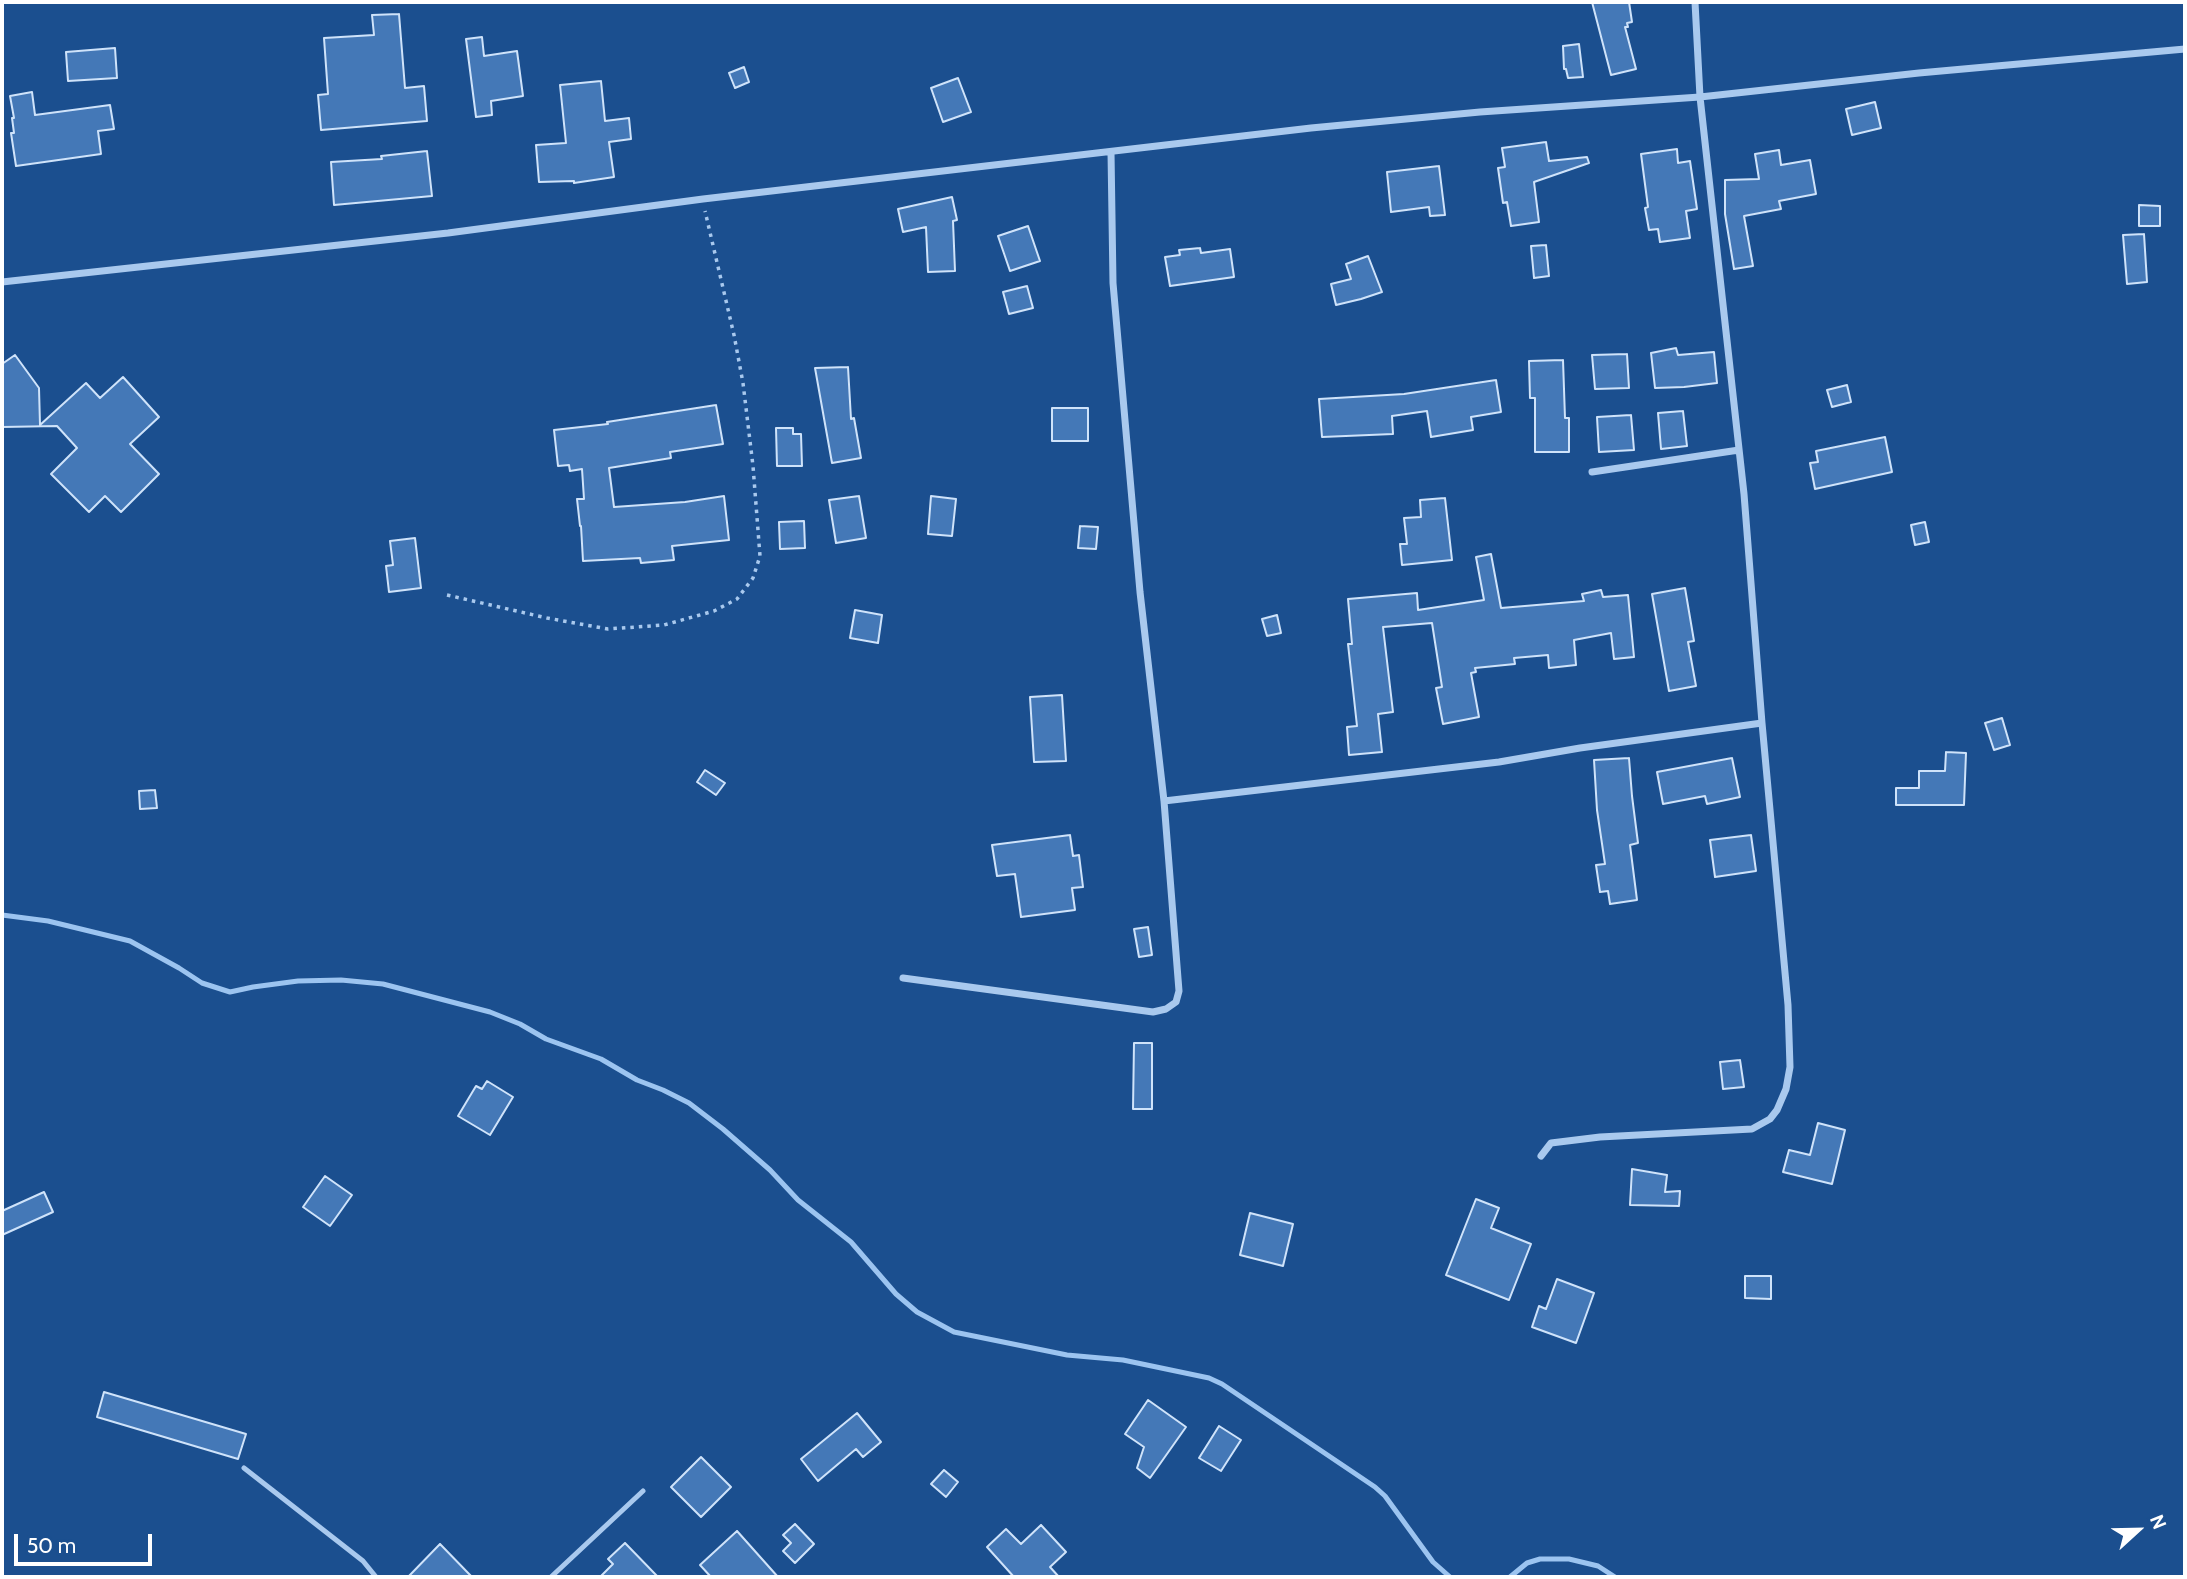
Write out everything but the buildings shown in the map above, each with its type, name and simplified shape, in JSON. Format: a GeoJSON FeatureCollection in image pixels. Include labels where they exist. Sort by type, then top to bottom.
{"type":"FeatureCollection","features":[{"type":"Feature","properties":{"kind":"street"},"geometry":{"type":"LineString","coordinates":[[1541,1156],[1551,1143],[1752,1129],[1770,1119],[1777,1110],[1786,1089],[1790,1067],[1788,1005],[1744,494],[1700,97],[1695,2]]}},
{"type":"Feature","properties":{"kind":"street"},"geometry":{"type":"LineString","coordinates":[[2,282],[448,233],[703,198],[1311,128],[1480,112],[1700,97],[1919,73],[2185,49]]}},
{"type":"Feature","properties":{"kind":"street"},"geometry":{"type":"LineString","coordinates":[[902,978],[1153,1012],[1166,1009],[1176,1002],[1179,991],[1164,801],[1140,592],[1112,284],[1111,152]]}},
{"type":"Feature","properties":{"kind":"street"},"geometry":{"type":"LineString","coordinates":[[1592,472],[1739,450]]}},
{"type":"Feature","properties":{"kind":"street"},"geometry":{"type":"LineString","coordinates":[[1164,801],[1499,762],[1762,723]]}},
{"type":"Feature","properties":{"kind":"lane"},"geometry":{"type":"LineString","coordinates":[[244,1468],[363,1561],[376,1577]]}},
{"type":"Feature","properties":{"kind":"lane"},"geometry":{"type":"LineString","coordinates":[[551,1577],[643,1491]]}},
{"type":"Feature","properties":{"kind":"path"},"geometry":{"type":"LineString","coordinates":[[447,594],[547,618],[608,629],[664,625],[714,611],[737,598],[753,578],[760,556],[744,383],[703,198]]}},
{"type":"Feature","properties":{"kind":"waterway"},"geometry":{"type":"LineString","coordinates":[[2,915],[48,921],[130,941],[202,983],[230,992],[298,981],[341,980],[383,984],[490,1012],[520,1024],[546,1039],[601,1059],[637,1080],[689,1103],[723,1129],[770,1170],[798,1200],[851,1242],[896,1294],[917,1312],[954,1332],[1067,1355],[1123,1360],[1209,1378],[1222,1384],[1375,1487],[1385,1496],[1433,1562],[1450,1577]]}},
{"type":"Feature","properties":{"kind":"waterway"},"geometry":{"type":"LineString","coordinates":[[1510,1577],[1527,1563],[1540,1559],[1569,1559],[1598,1566],[1615,1577]]}}]}
